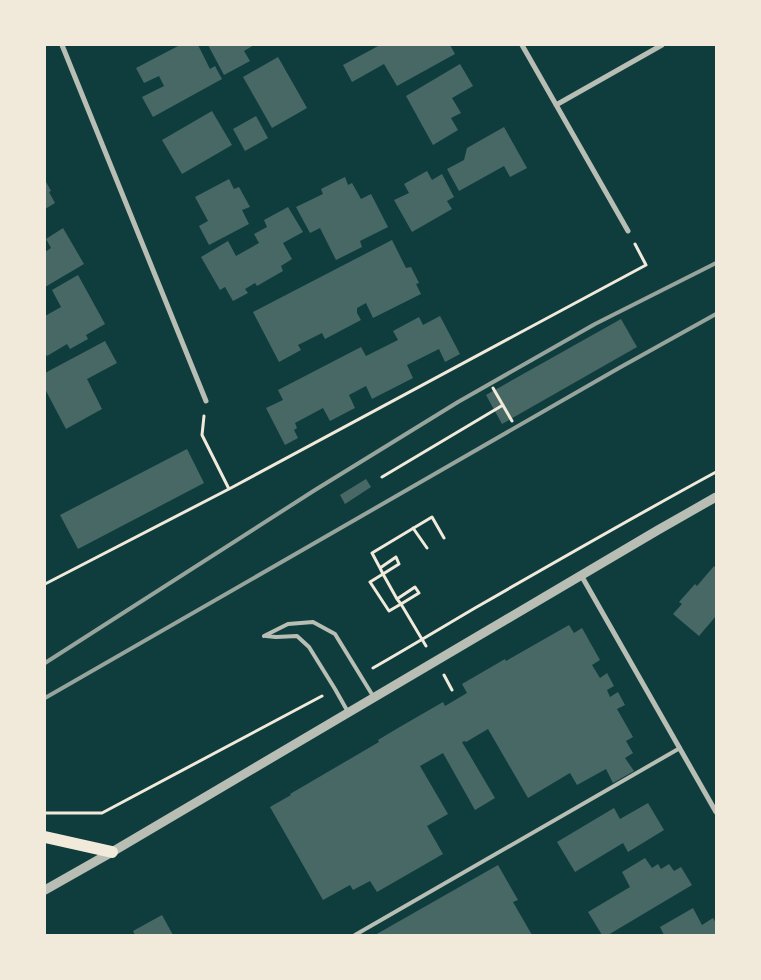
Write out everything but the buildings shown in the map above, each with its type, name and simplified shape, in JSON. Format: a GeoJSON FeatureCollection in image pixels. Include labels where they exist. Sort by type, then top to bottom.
{"type":"FeatureCollection","features":[{"type":"Feature","properties":{"kind":"main road"},"geometry":{"type":"LineString","coordinates":[[45,837],[112,852]]}},
{"type":"Feature","properties":{"kind":"street"},"geometry":{"type":"LineString","coordinates":[[62,45],[206,401]]}},
{"type":"Feature","properties":{"kind":"street"},"geometry":{"type":"LineString","coordinates":[[522,45],[628,231]]}},
{"type":"Feature","properties":{"kind":"street"},"geometry":{"type":"LineString","coordinates":[[556,105],[662,45]]}},
{"type":"Feature","properties":{"kind":"street"},"geometry":{"type":"LineString","coordinates":[[45,890],[716,497]]}},
{"type":"Feature","properties":{"kind":"street"},"geometry":{"type":"LineString","coordinates":[[581,575],[716,812]]}},
{"type":"Feature","properties":{"kind":"lane"},"geometry":{"type":"LineString","coordinates":[[348,713],[309,647],[297,636],[264,636],[288,624],[312,622],[335,634],[374,697]]}},
{"type":"Feature","properties":{"kind":"lane"},"geometry":{"type":"LineString","coordinates":[[355,935],[680,748]]}},
{"type":"Feature","properties":{"kind":"path"},"geometry":{"type":"LineString","coordinates":[[45,584],[229,489],[646,265],[628,231]]}},
{"type":"Feature","properties":{"kind":"path"},"geometry":{"type":"LineString","coordinates":[[493,388],[512,421]]}},
{"type":"Feature","properties":{"kind":"path"},"geometry":{"type":"LineString","coordinates":[[206,401],[202,435],[229,489]]}},
{"type":"Feature","properties":{"kind":"path"},"geometry":{"type":"LineString","coordinates":[[382,476],[503,405]]}},
{"type":"Feature","properties":{"kind":"path"},"geometry":{"type":"LineString","coordinates":[[360,675],[716,472]]}},
{"type":"Feature","properties":{"kind":"path"},"geometry":{"type":"LineString","coordinates":[[444,538],[432,517],[372,553],[452,690]]}},
{"type":"Feature","properties":{"kind":"path"},"geometry":{"type":"LineString","coordinates":[[413,528],[427,548]]}},
{"type":"Feature","properties":{"kind":"path"},"geometry":{"type":"LineString","coordinates":[[380,568],[396,557],[399,564],[370,582],[389,611],[418,593],[414,587],[397,598]]}},
{"type":"Feature","properties":{"kind":"path"},"geometry":{"type":"LineString","coordinates":[[45,813],[102,814],[335,689]]}},
{"type":"Feature","properties":{"kind":"railway"},"geometry":{"type":"LineString","coordinates":[[45,663],[315,490],[458,402],[595,324],[716,263]]}},
{"type":"Feature","properties":{"kind":"railway"},"geometry":{"type":"LineString","coordinates":[[45,698],[716,314]]}}]}
